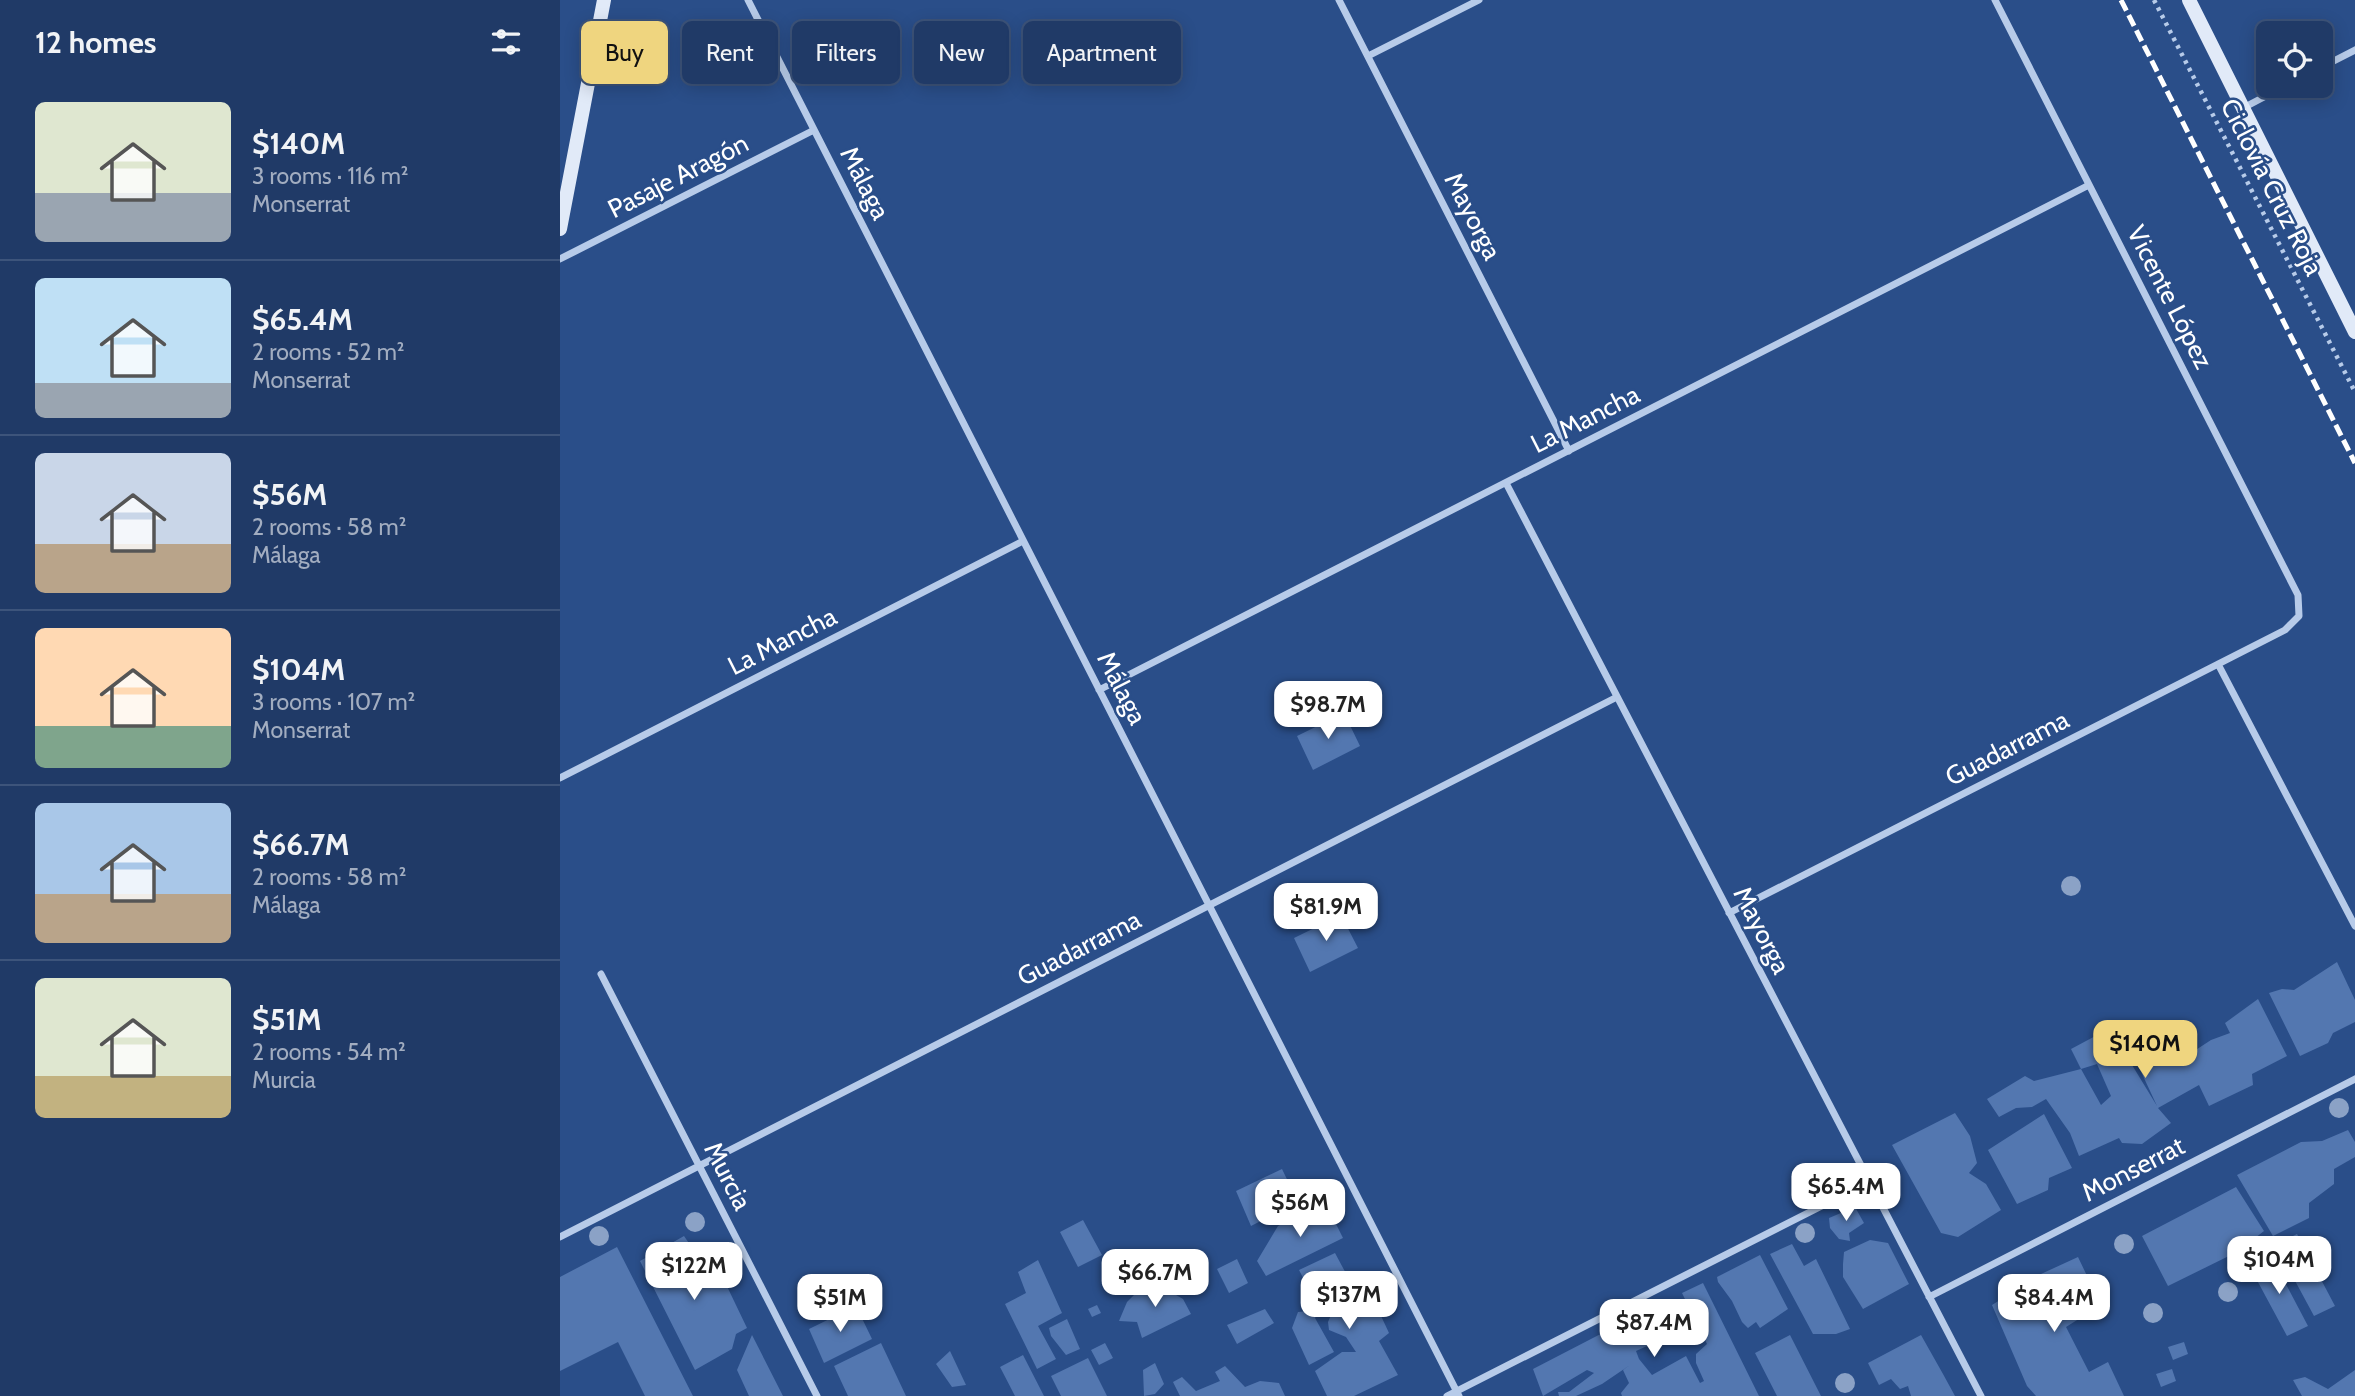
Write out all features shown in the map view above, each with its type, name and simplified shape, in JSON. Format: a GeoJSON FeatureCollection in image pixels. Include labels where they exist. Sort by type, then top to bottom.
{"type":"FeatureCollection","features":[{"type":"Feature","properties":{"kind":"main road"},"geometry":{"type":"LineString","coordinates":[[560,229],[604,0]]}},
{"type":"Feature","properties":{"kind":"main road"},"geometry":{"type":"LineString","coordinates":[[2189,0],[2355,332]]}},
{"type":"Feature","properties":{"kind":"street","name":"Málaga"},"geometry":{"type":"LineString","coordinates":[[748,0],[1458,1394]]}},
{"type":"Feature","properties":{"kind":"street","name":"Mayorga"},"geometry":{"type":"LineString","coordinates":[[1339,0],[1569,451]]}},
{"type":"Feature","properties":{"kind":"street"},"geometry":{"type":"LineString","coordinates":[[1368,56],[1479,0]]}},
{"type":"Feature","properties":{"kind":"street","name":"Vicente López"},"geometry":{"type":"LineString","coordinates":[[1995,0],[2298,595],[2299,616]]}},
{"type":"Feature","properties":{"kind":"street"},"geometry":{"type":"LineString","coordinates":[[2333,61],[2355,50]]}},
{"type":"Feature","properties":{"kind":"street"},"geometry":{"type":"LineString","coordinates":[[2242,108],[2262,98]]}},
{"type":"Feature","properties":{"kind":"street","name":"Pasaje Aragón"},"geometry":{"type":"LineString","coordinates":[[560,259],[814,130]]}},
{"type":"Feature","properties":{"kind":"street","name":"La Mancha"},"geometry":{"type":"LineString","coordinates":[[1099,690],[2090,185]]}},
{"type":"Feature","properties":{"kind":"street","name":"Mayorga"},"geometry":{"type":"LineString","coordinates":[[1506,483],[1981,1396]]}},
{"type":"Feature","properties":{"kind":"street","name":"La Mancha"},"geometry":{"type":"LineString","coordinates":[[560,778],[1023,541]]}},
{"type":"Feature","properties":{"kind":"street","name":"Guadarrama"},"geometry":{"type":"LineString","coordinates":[[1730,913],[2285,630],[2299,616]]}},
{"type":"Feature","properties":{"kind":"street"},"geometry":{"type":"LineString","coordinates":[[2218,664],[2355,926]]}},
{"type":"Feature","properties":{"kind":"street","name":"Guadarrama"},"geometry":{"type":"LineString","coordinates":[[560,1237],[1618,697]]}},
{"type":"Feature","properties":{"kind":"street","name":"Murcia"},"geometry":{"type":"LineString","coordinates":[[601,974],[817,1396]]}},
{"type":"Feature","properties":{"kind":"street","name":"Monserrat"},"geometry":{"type":"LineString","coordinates":[[1929,1297],[2355,1079]]}},
{"type":"Feature","properties":{"kind":"street"},"geometry":{"type":"LineString","coordinates":[[1447,1396],[1458,1394],[1869,1182]]}},
{"type":"Feature","properties":{"kind":"path","name":"Ciclovía Cruz Roja"},"geometry":{"type":"LineString","coordinates":[[2154,0],[2355,392]]}},
{"type":"Feature","properties":{"kind":"building"},"geometry":{"type":"Polygon","coordinates":[[[1344,713],[1360,746],[1313,770],[1297,736],[1344,713]]]}},
{"type":"Feature","properties":{"kind":"building"},"geometry":{"type":"Polygon","coordinates":[[[1341,915],[1358,948],[1310,972],[1294,938],[1341,915]]]}},
{"type":"Feature","properties":{"kind":"building"},"geometry":{"type":"Polygon","coordinates":[[[2337,962],[2355,1000],[2355,1022],[2333,1033],[2328,1043],[2300,1056],[2269,993],[2282,989],[2294,990],[2337,962]]]}},
{"type":"Feature","properties":{"kind":"building"},"geometry":{"type":"Polygon","coordinates":[[[2258,999],[2287,1056],[2252,1074],[2253,1085],[2209,1106],[2199,1085],[2158,1108],[2171,1123],[2142,1144],[2122,1143],[2119,1138],[2079,1156],[2070,1133],[2046,1099],[2032,1107],[2016,1108],[1999,1117],[1987,1099],[2025,1076],[2034,1081],[2081,1069],[2071,1049],[2101,1033],[2115,1037],[2157,1106],[2124,1035],[2146,1024],[2161,1040],[2172,1038],[2185,1057],[2211,1040],[2230,1033],[2225,1023],[2258,999]],[[2097,1064],[2081,1069],[2101,1105],[2111,1096],[2097,1064]]]}},
{"type":"Feature","properties":{"kind":"building"},"geometry":{"type":"Polygon","coordinates":[[[1955,1113],[1970,1136],[1977,1163],[1969,1173],[1986,1184],[2001,1210],[1958,1237],[1941,1233],[1892,1145],[1955,1113]]]}},
{"type":"Feature","properties":{"kind":"building"},"geometry":{"type":"Polygon","coordinates":[[[2044,1114],[2072,1168],[2049,1178],[2048,1190],[2017,1204],[1988,1150],[2044,1114]]]}},
{"type":"Feature","properties":{"kind":"building"},"geometry":{"type":"Polygon","coordinates":[[[2348,1130],[2355,1142],[2355,1157],[2334,1169],[2334,1184],[2309,1203],[2309,1218],[2273,1236],[2237,1175],[2301,1142],[2322,1141],[2348,1130]]]}},
{"type":"Feature","properties":{"kind":"building"},"geometry":{"type":"Polygon","coordinates":[[[1282,1169],[1298,1202],[1251,1226],[1236,1191],[1282,1169]]]}},
{"type":"Feature","properties":{"kind":"building"},"geometry":{"type":"Polygon","coordinates":[[[2236,1187],[2264,1231],[2237,1252],[2168,1286],[2142,1236],[2236,1187]]]}},
{"type":"Feature","properties":{"kind":"building"},"geometry":{"type":"Polygon","coordinates":[[[1325,1202],[1343,1238],[1266,1276],[1257,1261],[1278,1226],[1325,1202]]]}},
{"type":"Feature","properties":{"kind":"building"},"geometry":{"type":"Polygon","coordinates":[[[1855,1207],[1864,1223],[1849,1233],[1850,1241],[1839,1239],[1830,1228],[1829,1218],[1855,1207]]]}},
{"type":"Feature","properties":{"kind":"building"},"geometry":{"type":"Polygon","coordinates":[[[1083,1220],[1102,1255],[1078,1267],[1060,1232],[1083,1220]]]}},
{"type":"Feature","properties":{"kind":"building"},"geometry":{"type":"Polygon","coordinates":[[[2297,1234],[2335,1306],[2314,1316],[2279,1251],[2289,1238],[2297,1234]]]}},
{"type":"Feature","properties":{"kind":"building"},"geometry":{"type":"Polygon","coordinates":[[[684,1236],[710,1274],[723,1278],[747,1328],[736,1334],[732,1349],[695,1370],[640,1261],[684,1236]]]}},
{"type":"Feature","properties":{"kind":"building"},"geometry":{"type":"Polygon","coordinates":[[[1870,1240],[1888,1243],[1909,1284],[1863,1309],[1843,1277],[1844,1252],[1870,1240]]]}},
{"type":"Feature","properties":{"kind":"building"},"geometry":{"type":"Polygon","coordinates":[[[1792,1244],[1804,1266],[1816,1259],[1850,1329],[1836,1334],[1813,1334],[1770,1254],[1792,1244]]]}},
{"type":"Feature","properties":{"kind":"building"},"geometry":{"type":"Polygon","coordinates":[[[617,1247],[693,1396],[645,1396],[618,1342],[560,1371],[560,1277],[617,1247]]]}},
{"type":"Feature","properties":{"kind":"building"},"geometry":{"type":"Polygon","coordinates":[[[1335,1253],[1357,1294],[1368,1288],[1389,1333],[1379,1341],[1398,1375],[1354,1396],[1327,1396],[1315,1371],[1342,1352],[1356,1352],[1346,1337],[1329,1330],[1328,1322],[1334,1308],[1320,1310],[1299,1270],[1335,1253]]]}},
{"type":"Feature","properties":{"kind":"building"},"geometry":{"type":"Polygon","coordinates":[[[2270,1254],[2308,1326],[2287,1336],[2252,1271],[2270,1254]]]}},
{"type":"Feature","properties":{"kind":"building"},"geometry":{"type":"Polygon","coordinates":[[[1760,1255],[1788,1309],[1760,1328],[1756,1322],[1748,1328],[1717,1277],[1760,1255]]]}},
{"type":"Feature","properties":{"kind":"building"},"geometry":{"type":"Polygon","coordinates":[[[2078,1257],[2101,1305],[2066,1327],[2089,1372],[2108,1362],[2124,1396],[2036,1396],[2027,1386],[1992,1305],[2041,1274],[2078,1257]]]}},
{"type":"Feature","properties":{"kind":"building"},"geometry":{"type":"Polygon","coordinates":[[[1237,1259],[1248,1283],[1229,1293],[1217,1269],[1237,1259]]]}},
{"type":"Feature","properties":{"kind":"building"},"geometry":{"type":"Polygon","coordinates":[[[1038,1260],[1062,1313],[1038,1326],[1056,1359],[1037,1369],[1005,1304],[1026,1293],[1018,1272],[1038,1260]]]}},
{"type":"Feature","properties":{"kind":"building"},"geometry":{"type":"Polygon","coordinates":[[[1164,1280],[1176,1295],[1183,1299],[1191,1314],[1142,1338],[1137,1322],[1119,1321],[1127,1302],[1135,1294],[1164,1280]]]}},
{"type":"Feature","properties":{"kind":"building"},"geometry":{"type":"Polygon","coordinates":[[[1703,1283],[1759,1396],[1622,1396],[1621,1393],[1629,1383],[1623,1370],[1630,1365],[1602,1384],[1576,1396],[1559,1396],[1558,1392],[1569,1392],[1594,1373],[1587,1370],[1543,1396],[1533,1369],[1645,1311],[1676,1333],[1636,1351],[1652,1375],[1686,1356],[1700,1383],[1704,1381],[1696,1363],[1696,1354],[1707,1344],[1682,1293],[1703,1283]]]}},
{"type":"Feature","properties":{"kind":"building"},"geometry":{"type":"Polygon","coordinates":[[[1097,1305],[1101,1313],[1092,1317],[1088,1309],[1097,1305]]]}},
{"type":"Feature","properties":{"kind":"building"},"geometry":{"type":"Polygon","coordinates":[[[856,1306],[872,1339],[824,1363],[809,1329],[856,1306]]]}},
{"type":"Feature","properties":{"kind":"building"},"geometry":{"type":"Polygon","coordinates":[[[1265,1309],[1274,1323],[1237,1344],[1227,1325],[1265,1309]]]}},
{"type":"Feature","properties":{"kind":"building"},"geometry":{"type":"Polygon","coordinates":[[[1320,1310],[1315,1318],[1334,1352],[1309,1365],[1292,1328],[1298,1312],[1320,1310]]]}},
{"type":"Feature","properties":{"kind":"building"},"geometry":{"type":"Polygon","coordinates":[[[1067,1319],[1080,1349],[1066,1355],[1051,1336],[1049,1328],[1067,1319]]]}},
{"type":"Feature","properties":{"kind":"building"},"geometry":{"type":"Polygon","coordinates":[[[752,1335],[783,1396],[749,1396],[737,1370],[752,1335]]]}},
{"type":"Feature","properties":{"kind":"building"},"geometry":{"type":"Polygon","coordinates":[[[1790,1335],[1821,1396],[1777,1396],[1755,1353],[1790,1335]]]}},
{"type":"Feature","properties":{"kind":"building"},"geometry":{"type":"Polygon","coordinates":[[[1921,1335],[1955,1396],[1911,1396],[1908,1386],[1900,1389],[1891,1379],[1879,1385],[1868,1363],[1921,1335]]]}},
{"type":"Feature","properties":{"kind":"building"},"geometry":{"type":"Polygon","coordinates":[[[2184,1342],[2188,1354],[2173,1360],[2168,1347],[2184,1342]]]}},
{"type":"Feature","properties":{"kind":"building"},"geometry":{"type":"Polygon","coordinates":[[[881,1343],[906,1396],[848,1396],[834,1366],[881,1343]]]}},
{"type":"Feature","properties":{"kind":"building"},"geometry":{"type":"Polygon","coordinates":[[[1105,1343],[1113,1358],[1099,1365],[1091,1350],[1105,1343]]]}},
{"type":"Feature","properties":{"kind":"building"},"geometry":{"type":"Polygon","coordinates":[[[950,1351],[966,1385],[952,1387],[936,1364],[950,1351]]]}},
{"type":"Feature","properties":{"kind":"building"},"geometry":{"type":"Polygon","coordinates":[[[1023,1355],[1044,1396],[1015,1396],[1000,1367],[1023,1355]]]}},
{"type":"Feature","properties":{"kind":"building"},"geometry":{"type":"Polygon","coordinates":[[[1088,1358],[1107,1396],[1061,1396],[1051,1376],[1088,1358]]]}},
{"type":"Feature","properties":{"kind":"building"},"geometry":{"type":"Polygon","coordinates":[[[1155,1363],[1164,1384],[1155,1394],[1144,1396],[1143,1370],[1155,1363]]]}},
{"type":"Feature","properties":{"kind":"building"},"geometry":{"type":"Polygon","coordinates":[[[1225,1366],[1245,1387],[1260,1381],[1279,1383],[1285,1396],[1180,1396],[1173,1382],[1182,1377],[1196,1391],[1220,1381],[1215,1372],[1225,1366]]]}},
{"type":"Feature","properties":{"kind":"building"},"geometry":{"type":"Polygon","coordinates":[[[2172,1369],[2176,1381],[2161,1387],[2156,1374],[2172,1369]]]}},
{"type":"Feature","properties":{"kind":"building"},"geometry":{"type":"Polygon","coordinates":[[[2355,1370],[2355,1396],[2302,1396],[2293,1380],[2305,1377],[2328,1389],[2355,1370]]]}},
{"type":"Feature","properties":{"kind":"railway"},"geometry":{"type":"LineString","coordinates":[[2121,0],[2355,463]]}}]}
